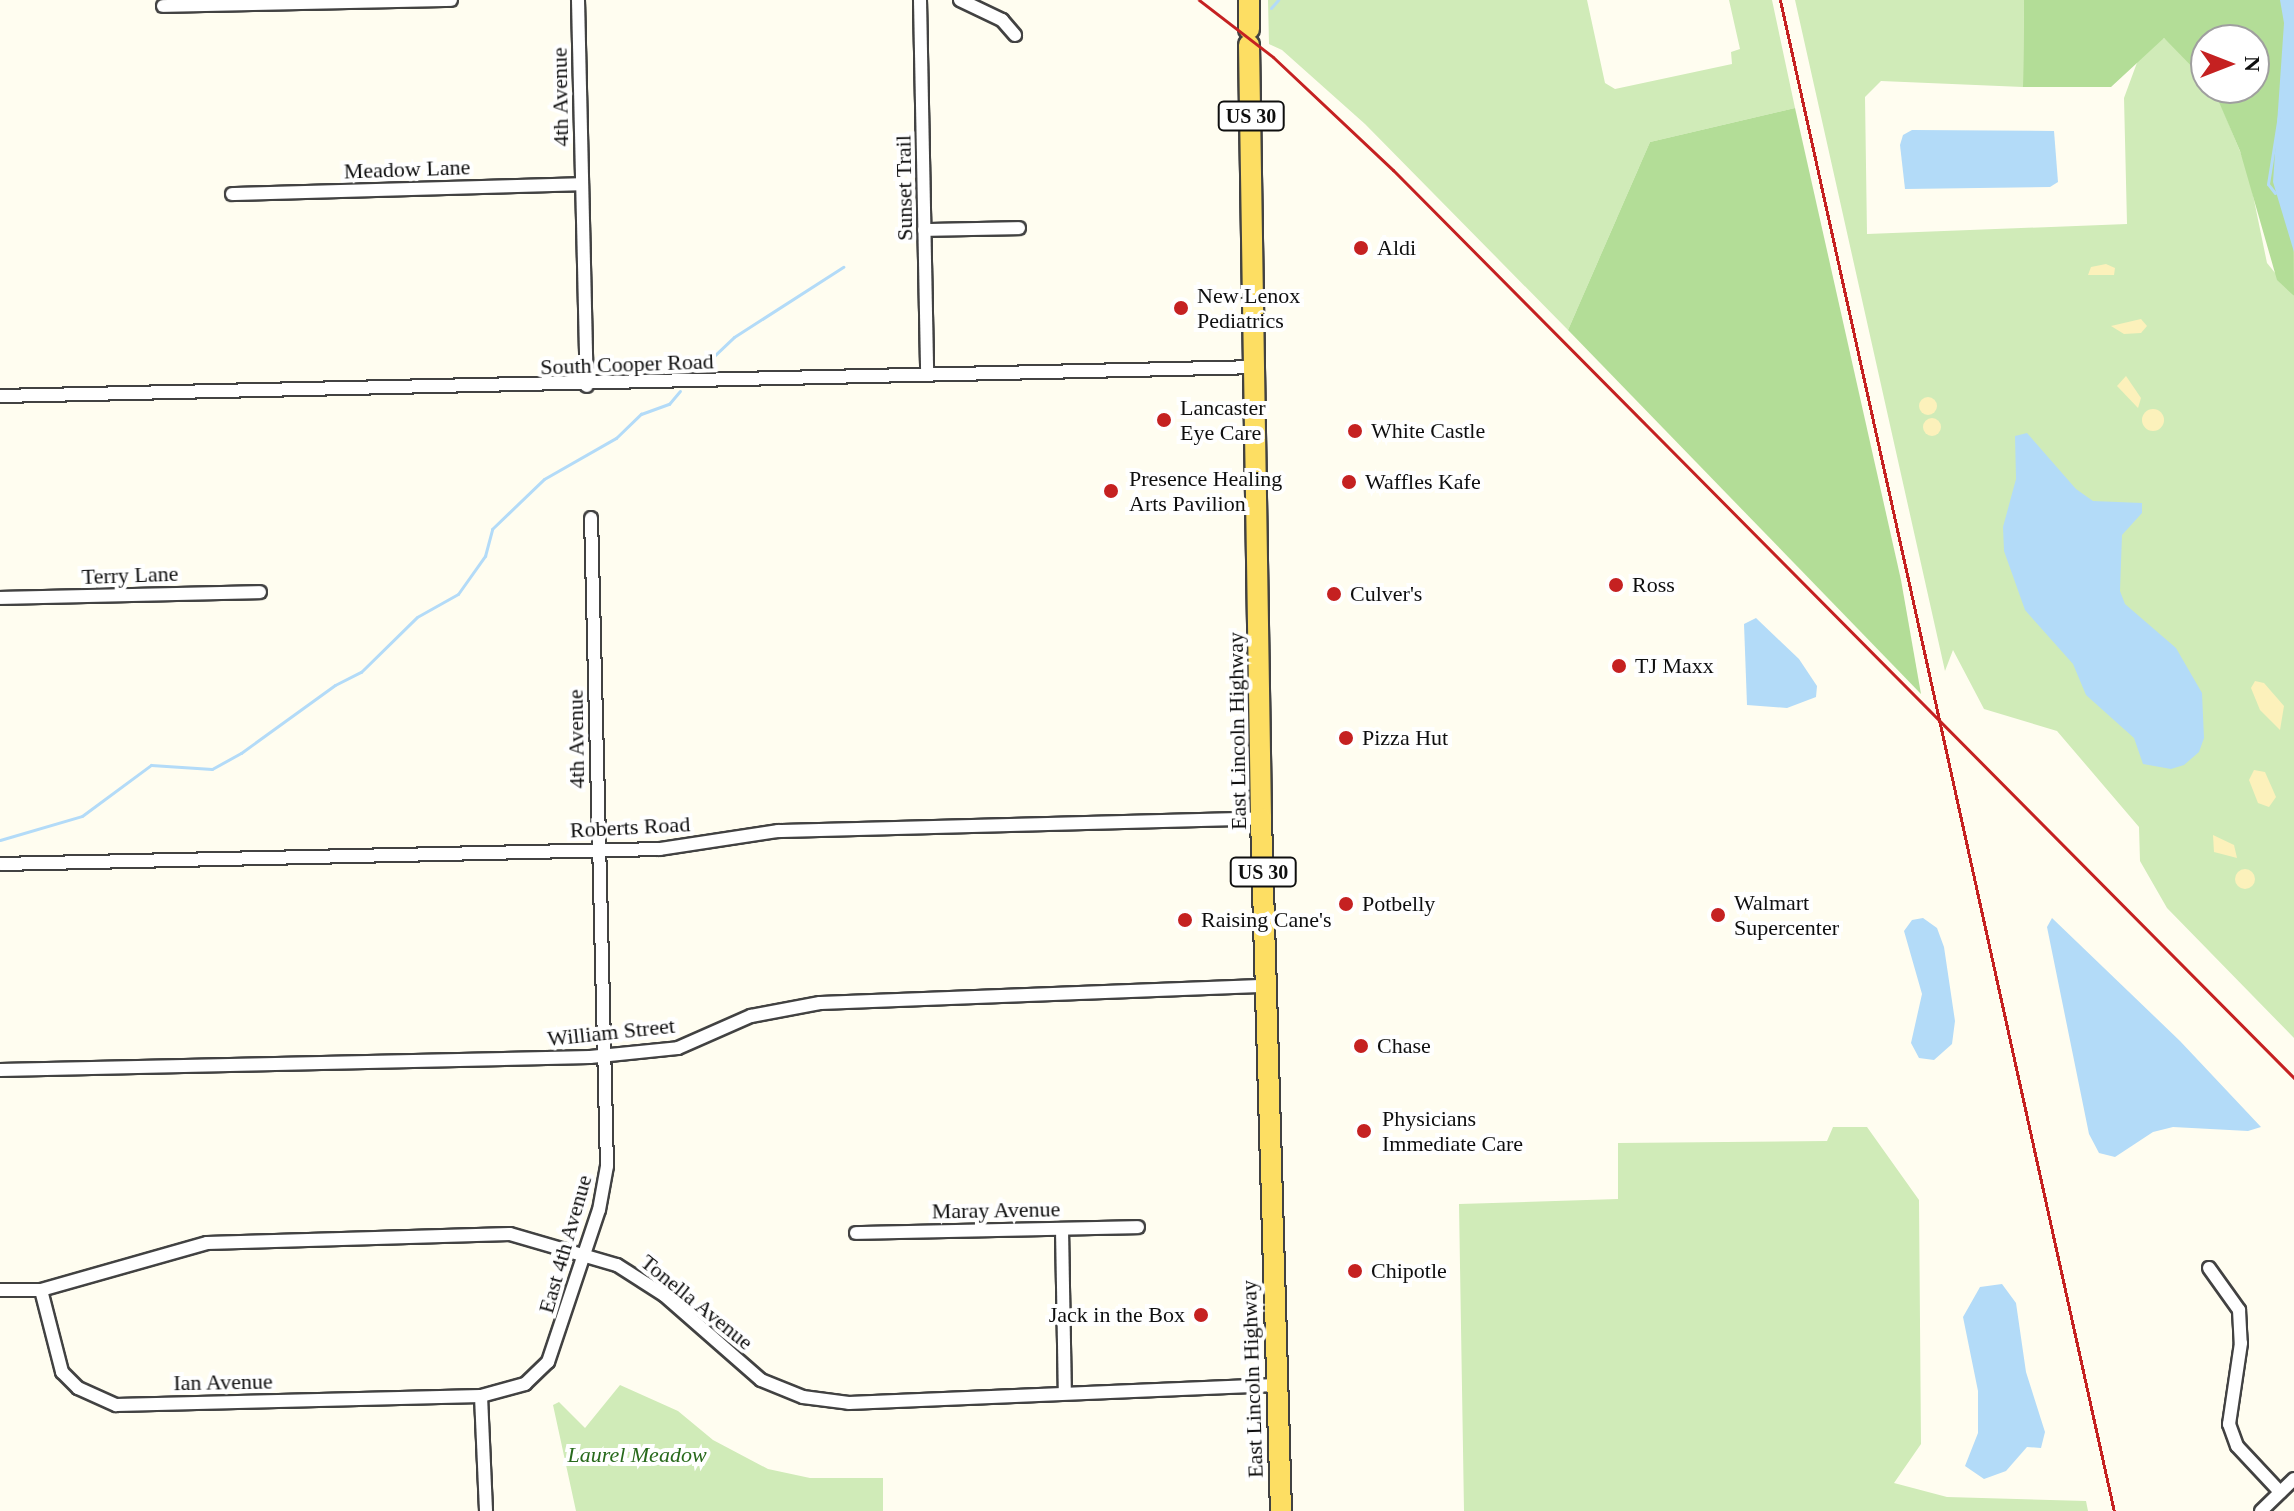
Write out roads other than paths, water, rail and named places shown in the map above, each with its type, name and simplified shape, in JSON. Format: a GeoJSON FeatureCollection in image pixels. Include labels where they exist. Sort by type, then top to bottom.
{"type":"FeatureCollection","features":[{"type":"Feature","properties":{"kind":"main road","name":"East Lincoln Highway"},"geometry":{"type":"LineString","coordinates":[[1249,0],[1261,818],[1281,1511]]}},
{"type":"Feature","properties":{"kind":"street"},"geometry":{"type":"LineString","coordinates":[[163,6],[451,0]]}},
{"type":"Feature","properties":{"kind":"street","name":"4th Avenue"},"geometry":{"type":"LineString","coordinates":[[578,0],[587,386]]}},
{"type":"Feature","properties":{"kind":"street","name":"Sunset Trail"},"geometry":{"type":"LineString","coordinates":[[920,0],[927,375]]}},
{"type":"Feature","properties":{"kind":"street"},"geometry":{"type":"LineString","coordinates":[[960,0],[1002,20],[1015,35]]}},
{"type":"Feature","properties":{"kind":"street","name":"Meadow Lane"},"geometry":{"type":"LineString","coordinates":[[232,194],[582,184]]}},
{"type":"Feature","properties":{"kind":"street"},"geometry":{"type":"LineString","coordinates":[[924,230],[1019,228]]}},
{"type":"Feature","properties":{"kind":"street","name":"South Cooper Road"},"geometry":{"type":"LineString","coordinates":[[0,396],[587,386],[1254,367]]}},
{"type":"Feature","properties":{"kind":"street","name":"4th Avenue"},"geometry":{"type":"LineString","coordinates":[[591,518],[604,1056]]}},
{"type":"Feature","properties":{"kind":"street","name":"Terry Lane"},"geometry":{"type":"LineString","coordinates":[[0,598],[260,592]]}},
{"type":"Feature","properties":{"kind":"street","name":"Roberts Road"},"geometry":{"type":"LineString","coordinates":[[0,864],[660,849],[778,831],[1261,818]]}},
{"type":"Feature","properties":{"kind":"street","name":"William Street"},"geometry":{"type":"LineString","coordinates":[[0,1070],[604,1056],[678,1048],[751,1016],[820,1003],[1267,986]]}},
{"type":"Feature","properties":{"kind":"street","name":"East 4th Avenue"},"geometry":{"type":"LineString","coordinates":[[481,1396],[525,1384],[548,1362],[585,1253],[607,1166],[604,1056]]}},
{"type":"Feature","properties":{"kind":"street","name":"Maray Avenue"},"geometry":{"type":"LineString","coordinates":[[856,1233],[1138,1227]]}},
{"type":"Feature","properties":{"kind":"street"},"geometry":{"type":"LineString","coordinates":[[1062,1229],[1065,1393]]}},
{"type":"Feature","properties":{"kind":"street","name":"Tonella Avenue"},"geometry":{"type":"LineString","coordinates":[[0,1290],[41,1290],[207,1243],[510,1234],[585,1253],[641,1279],[761,1380],[803,1397],[849,1403],[1276,1385]]}},
{"type":"Feature","properties":{"kind":"street"},"geometry":{"type":"LineString","coordinates":[[2209,1268],[2239,1310],[2241,1343],[2229,1424],[2237,1446],[2280,1492]]}},
{"type":"Feature","properties":{"kind":"street","name":"Ian Avenue"},"geometry":{"type":"LineString","coordinates":[[41,1290],[62,1372],[78,1388],[116,1405],[481,1396]]}},
{"type":"Feature","properties":{"kind":"street"},"geometry":{"type":"LineString","coordinates":[[481,1396],[486,1511]]}},
{"type":"Feature","properties":{"kind":"street"},"geometry":{"type":"LineString","coordinates":[[2261,1511],[2294,1479]]}},
{"type":"Feature","properties":{"kind":"water"},"geometry":{"type":"Polygon","coordinates":[[[2280,0],[2294,0],[2294,252],[2273,182],[2284,23],[2280,0]]]}},
{"type":"Feature","properties":{"kind":"water"},"geometry":{"type":"Polygon","coordinates":[[[1912,130],[2054,131],[2058,182],[2050,187],[1905,189],[1900,145],[1903,135],[1912,130]]]}},
{"type":"Feature","properties":{"kind":"water"},"geometry":{"type":"Polygon","coordinates":[[[2027,433],[2076,489],[2093,501],[2142,503],[2142,513],[2122,535],[2120,591],[2125,604],[2176,648],[2202,693],[2204,738],[2199,752],[2184,765],[2171,769],[2143,764],[2134,738],[2086,695],[2073,664],[2025,610],[2004,551],[2003,527],[2016,479],[2015,436],[2027,433]]]}},
{"type":"Feature","properties":{"kind":"water"},"geometry":{"type":"Polygon","coordinates":[[[1756,618],[1799,659],[1817,686],[1816,697],[1787,708],[1747,705],[1744,624],[1756,618]]]}},
{"type":"Feature","properties":{"kind":"water"},"geometry":{"type":"Polygon","coordinates":[[[1923,918],[1937,928],[1944,947],[1955,1021],[1952,1044],[1934,1060],[1919,1058],[1911,1043],[1922,994],[1904,931],[1912,920],[1923,918]]]}},
{"type":"Feature","properties":{"kind":"water"},"geometry":{"type":"Polygon","coordinates":[[[2052,918],[2180,1041],[2261,1127],[2248,1131],[2173,1127],[2153,1132],[2115,1157],[2099,1153],[2089,1134],[2047,927],[2052,918]]]}},
{"type":"Feature","properties":{"kind":"water"},"geometry":{"type":"Polygon","coordinates":[[[2002,1284],[2016,1303],[2026,1372],[2045,1432],[2041,1448],[2027,1447],[2006,1471],[1984,1479],[1965,1466],[1978,1433],[1978,1391],[1963,1317],[1980,1287],[2002,1284]]]}},
{"type":"Feature","properties":{"kind":"waterway"},"geometry":{"type":"LineString","coordinates":[[1271,8],[1278,0]]}},
{"type":"Feature","properties":{"kind":"waterway"},"geometry":{"type":"LineString","coordinates":[[2275,193],[2268,184],[2280,109]]}},
{"type":"Feature","properties":{"kind":"waterway"},"geometry":{"type":"LineString","coordinates":[[694,375],[734,337],[843,267]]}},
{"type":"Feature","properties":{"kind":"waterway"},"geometry":{"type":"LineString","coordinates":[[0,840],[82,816],[151,765],[212,769],[241,753],[335,685],[361,672],[417,617],[458,594],[485,556],[492,529],[544,479],[616,438],[641,414],[669,404],[680,391]]}},
{"type":"Feature","properties":{"kind":"railway"},"geometry":{"type":"LineString","coordinates":[[1199,0],[1273,57],[1393,170],[2294,1078]]}},
{"type":"Feature","properties":{"kind":"railway"},"geometry":{"type":"LineString","coordinates":[[1780,0],[2114,1511]]}},
{"type":"Feature","properties":{"kind":"place","name":"Aldi"},"geometry":{"type":"Point","coordinates":[1361,248]}},
{"type":"Feature","properties":{"kind":"place","name":"New Lenox Pediatrics"},"geometry":{"type":"Point","coordinates":[1181,308]}},
{"type":"Feature","properties":{"kind":"place","name":"Lancaster Eye Care"},"geometry":{"type":"Point","coordinates":[1164,420]}},
{"type":"Feature","properties":{"kind":"place","name":"White Castle"},"geometry":{"type":"Point","coordinates":[1355,431]}},
{"type":"Feature","properties":{"kind":"place","name":"Waffles Kafe"},"geometry":{"type":"Point","coordinates":[1349,482]}},
{"type":"Feature","properties":{"kind":"place","name":"Presence Healing Arts Pavilion"},"geometry":{"type":"Point","coordinates":[1111,491]}},
{"type":"Feature","properties":{"kind":"place","name":"Ross"},"geometry":{"type":"Point","coordinates":[1616,585]}},
{"type":"Feature","properties":{"kind":"place","name":"Culver's"},"geometry":{"type":"Point","coordinates":[1334,594]}},
{"type":"Feature","properties":{"kind":"place","name":"TJ Maxx"},"geometry":{"type":"Point","coordinates":[1619,666]}},
{"type":"Feature","properties":{"kind":"place","name":"Pizza Hut"},"geometry":{"type":"Point","coordinates":[1346,738]}},
{"type":"Feature","properties":{"kind":"place","name":"Potbelly"},"geometry":{"type":"Point","coordinates":[1346,904]}},
{"type":"Feature","properties":{"kind":"place","name":"Walmart Supercenter"},"geometry":{"type":"Point","coordinates":[1718,915]}},
{"type":"Feature","properties":{"kind":"place","name":"Raising Cane's"},"geometry":{"type":"Point","coordinates":[1185,920]}},
{"type":"Feature","properties":{"kind":"place","name":"Chase"},"geometry":{"type":"Point","coordinates":[1361,1046]}},
{"type":"Feature","properties":{"kind":"place","name":"Physicians Immediate Care"},"geometry":{"type":"Point","coordinates":[1364,1131]}},
{"type":"Feature","properties":{"kind":"place","name":"Chipotle"},"geometry":{"type":"Point","coordinates":[1355,1271]}},
{"type":"Feature","properties":{"kind":"place","name":"Jack in the Box"},"geometry":{"type":"Point","coordinates":[1201,1315]}},
{"type":"Feature","properties":{"kind":"park label","name":"Laurel Meadow"},"geometry":{"type":"Point","coordinates":[637,1455]}}]}
